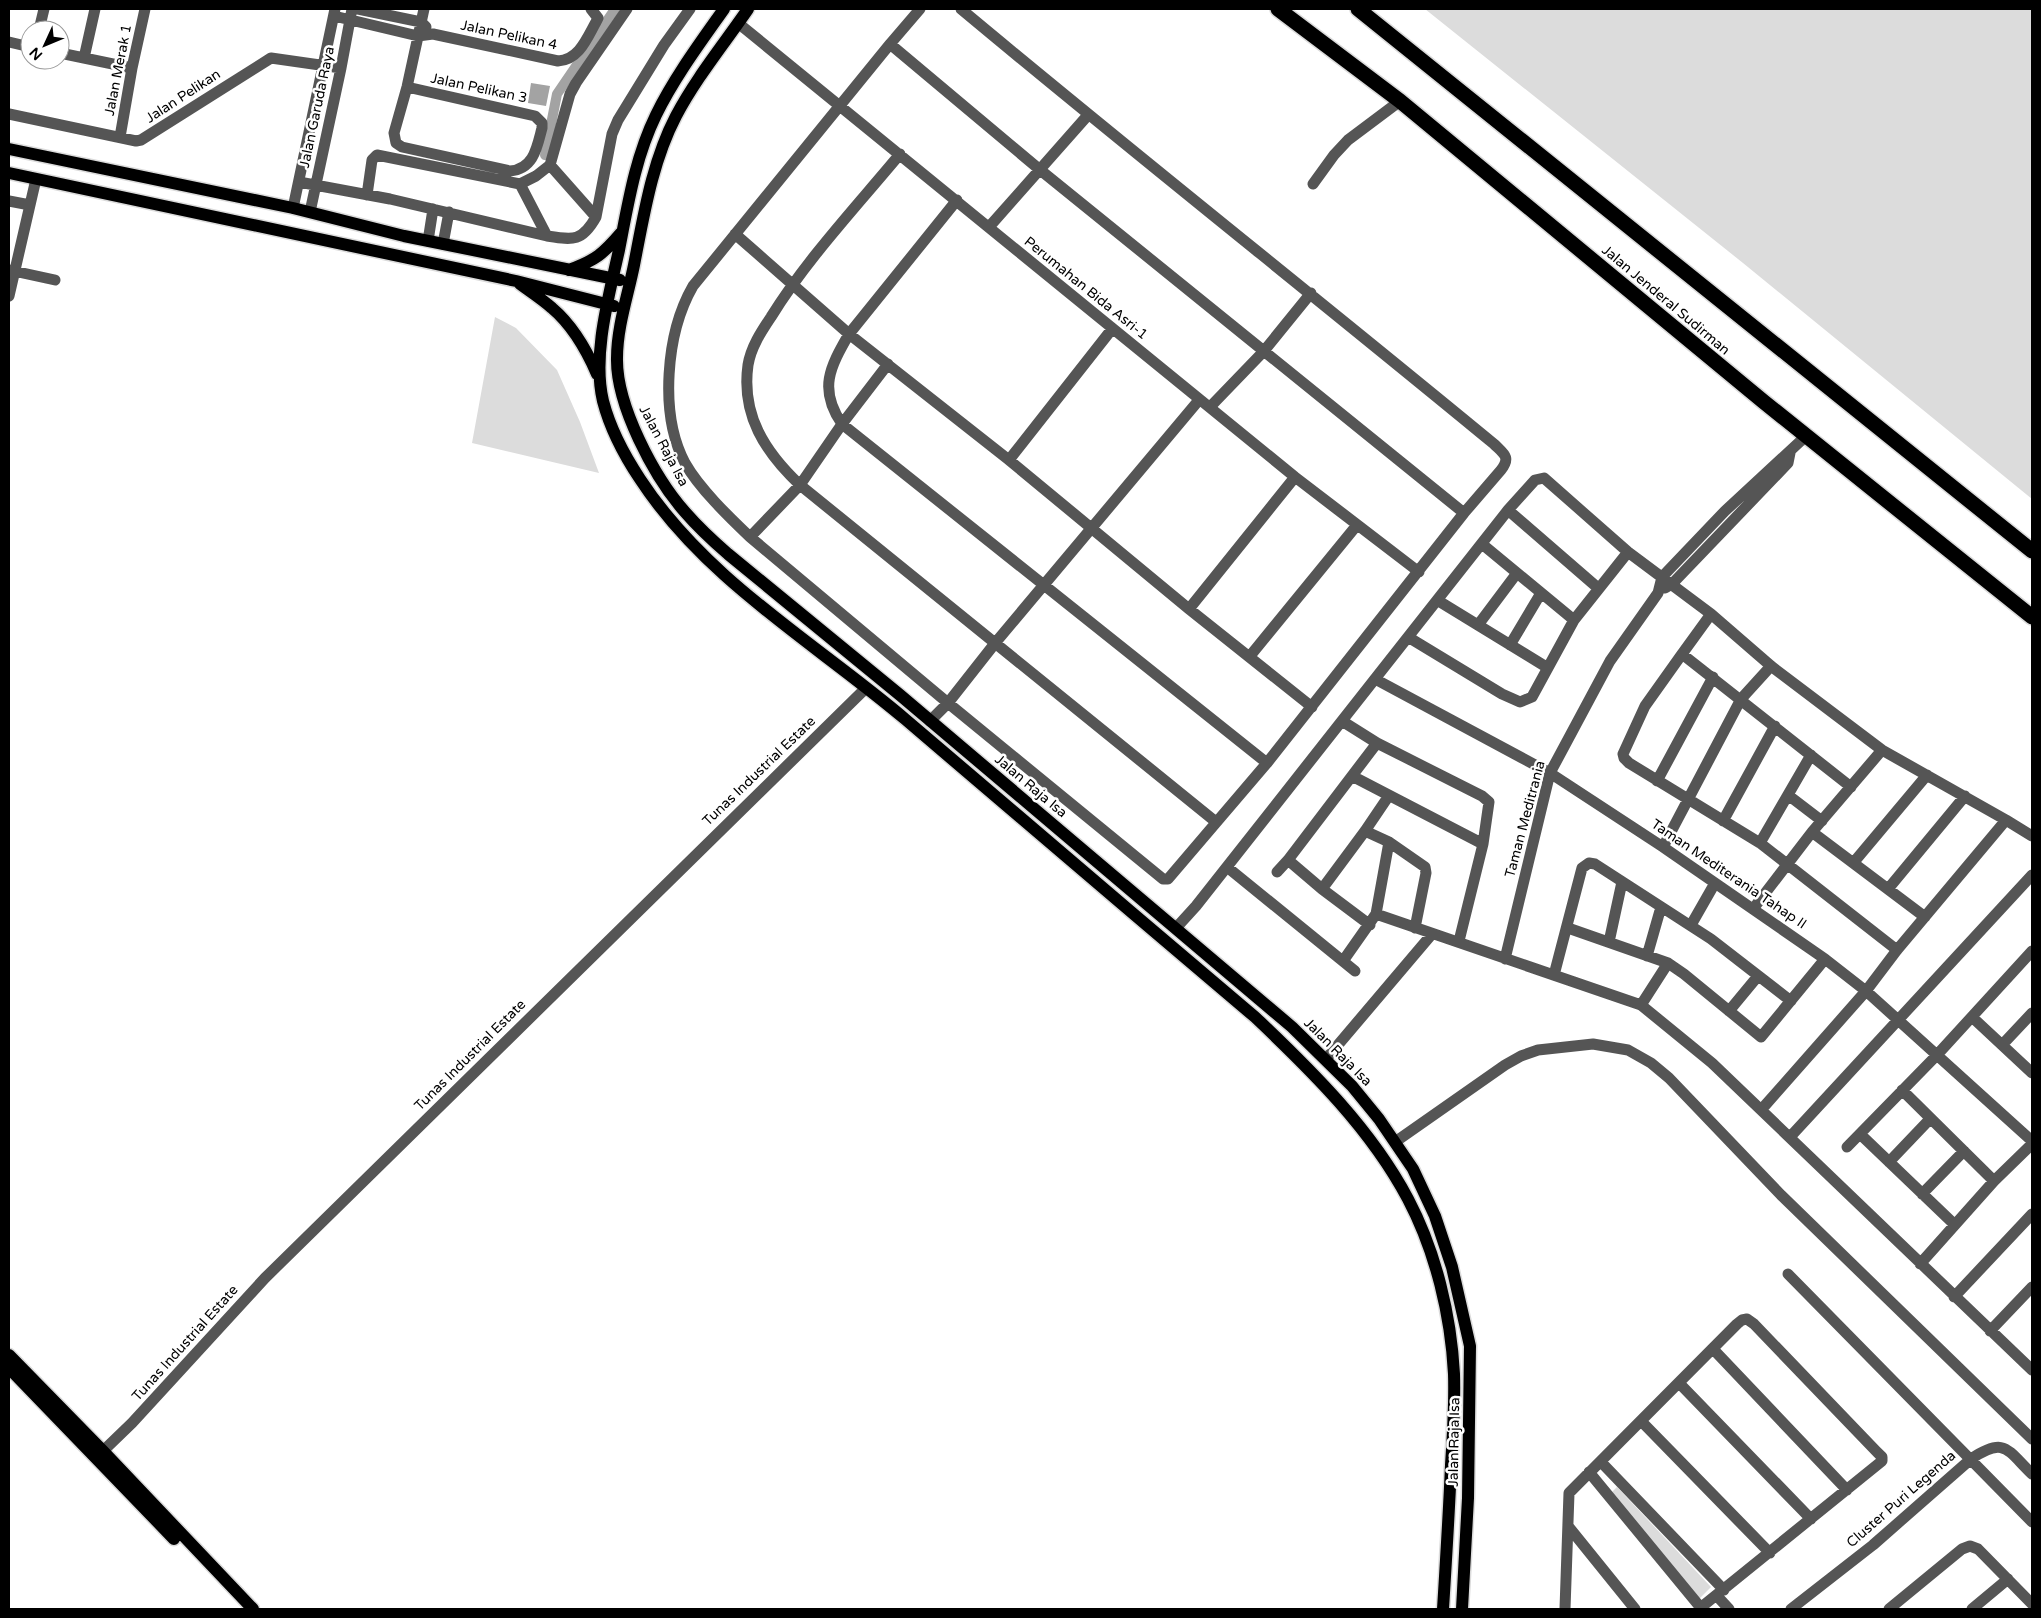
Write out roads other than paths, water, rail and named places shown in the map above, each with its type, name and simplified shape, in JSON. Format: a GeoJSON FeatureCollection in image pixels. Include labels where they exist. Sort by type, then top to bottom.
{"type":"FeatureCollection","features":[{"type":"Feature","properties":{"kind":"highway","name":"Jalan Jenderal Sudirman"},"geometry":{"type":"LineString","coordinates":[[1278,9],[1400,101],[1806,436],[2032,617]]}},
{"type":"Feature","properties":{"kind":"highway"},"geometry":{"type":"LineString","coordinates":[[1358,9],[2032,551]]}},
{"type":"Feature","properties":{"kind":"main road","name":"Jalan Raja Isa"},"geometry":{"type":"LineString","coordinates":[[723,9],[667,93],[655,117],[634,172],[599,350],[600,381],[604,402],[625,455],[658,506],[673,525],[724,575],[803,640],[866,688],[1255,1017],[1306,1065],[1348,1113],[1381,1156],[1408,1198],[1421,1226],[1446,1309],[1454,1374],[1454,1404],[1443,1609]]}},
{"type":"Feature","properties":{"kind":"main road","name":"Jalan Raja Isa"},"geometry":{"type":"LineString","coordinates":[[748,9],[676,116],[660,154],[651,182],[624,309],[616,358],[618,383],[627,412],[641,443],[671,494],[702,530],[728,554],[930,721],[1292,1027],[1326,1059],[1379,1118],[1424,1190],[1446,1249],[1461,1302],[1470,1346],[1468,1498],[1462,1609]]}},
{"type":"Feature","properties":{"kind":"main road"},"geometry":{"type":"LineString","coordinates":[[9,150],[293,208],[428,241],[630,282]]}},
{"type":"Feature","properties":{"kind":"main road"},"geometry":{"type":"LineString","coordinates":[[9,173],[516,281],[624,309]]}},
{"type":"Feature","properties":{"kind":"main road"},"geometry":{"type":"LineString","coordinates":[[569,270],[592,261],[609,248],[622,231]]}},
{"type":"Feature","properties":{"kind":"main road"},"geometry":{"type":"LineString","coordinates":[[516,281],[553,308],[590,358],[600,381]]}},
{"type":"Feature","properties":{"kind":"main road"},"geometry":{"type":"LineString","coordinates":[[866,688],[876,676]]}},
{"type":"Feature","properties":{"kind":"main road"},"geometry":{"type":"LineString","coordinates":[[1430,1253],[1446,1249]]}},
{"type":"Feature","properties":{"kind":"main road"},"geometry":{"type":"LineString","coordinates":[[9,1355],[103,1451],[252,1609]]}},
{"type":"Feature","properties":{"kind":"main road"},"geometry":{"type":"LineString","coordinates":[[9,1368],[242,1609]]}},
{"type":"Feature","properties":{"kind":"street"},"geometry":{"type":"LineString","coordinates":[[84,58],[95,9]]}},
{"type":"Feature","properties":{"kind":"street","name":"Jalan Merak 1"},"geometry":{"type":"LineString","coordinates":[[120,137],[145,9]]}},
{"type":"Feature","properties":{"kind":"street"},"geometry":{"type":"LineString","coordinates":[[358,9],[422,22],[433,34]]}},
{"type":"Feature","properties":{"kind":"street"},"geometry":{"type":"LineString","coordinates":[[407,87],[424,9]]}},
{"type":"Feature","properties":{"kind":"street","name":"Jalan Pelikan 4"},"geometry":{"type":"LineString","coordinates":[[418,36],[433,34],[558,61],[567,61],[578,53],[598,18],[591,9]]}},
{"type":"Feature","properties":{"kind":"street"},"geometry":{"type":"LineString","coordinates":[[366,195],[372,160],[377,155],[520,184],[536,176],[550,165],[570,94],[627,9]]}},
{"type":"Feature","properties":{"kind":"street"},"geometry":{"type":"LineString","coordinates":[[299,182],[449,212],[548,236],[570,240],[578,238],[590,228],[596,217],[612,134],[618,120],[664,45],[690,9]]}},
{"type":"Feature","properties":{"kind":"street"},"geometry":{"type":"LineString","coordinates":[[920,9],[735,234],[687,296],[676,326],[669,382],[671,416],[676,438],[686,464],[729,517],[750,537],[948,703],[1163,879],[1168,880],[1267,763],[1464,513],[1507,463],[1503,453],[1312,293],[1088,115],[961,9]]}},
{"type":"Feature","properties":{"kind":"street"},"geometry":{"type":"LineString","coordinates":[[293,208],[335,12],[351,14],[418,36]]}},
{"type":"Feature","properties":{"kind":"street","name":"Jalan Garuda Raya"},"geometry":{"type":"LineString","coordinates":[[310,212],[351,14]]}},
{"type":"Feature","properties":{"kind":"street","name":"Perumahan Bida Asri-1"},"geometry":{"type":"LineString","coordinates":[[738,23],[957,200],[1199,400],[1295,477],[1419,572]]}},
{"type":"Feature","properties":{"kind":"street"},"geometry":{"type":"LineString","coordinates":[[890,44],[1039,169],[1464,513]]}},
{"type":"Feature","properties":{"kind":"street"},"geometry":{"type":"LineString","coordinates":[[70,55],[132,68]]}},
{"type":"Feature","properties":{"kind":"street","name":"Jalan Pelikan"},"geometry":{"type":"LineString","coordinates":[[9,114],[136,140],[146,138],[271,58],[325,64],[341,68]]}},
{"type":"Feature","properties":{"kind":"street","name":"Jalan Pelikan 3"},"geometry":{"type":"LineString","coordinates":[[407,87],[531,114],[542,123],[535,155],[522,168],[510,171],[402,147],[396,143],[394,133],[407,87]]}},
{"type":"Feature","properties":{"kind":"street"},"geometry":{"type":"LineString","coordinates":[[1313,184],[1334,155],[1348,140],[1400,101]]}},
{"type":"Feature","properties":{"kind":"street"},"geometry":{"type":"LineString","coordinates":[[989,228],[1088,115]]}},
{"type":"Feature","properties":{"kind":"street"},"geometry":{"type":"LineString","coordinates":[[310,132],[326,137]]}},
{"type":"Feature","properties":{"kind":"street"},"geometry":{"type":"LineString","coordinates":[[900,154],[791,285],[754,344],[748,364],[747,383],[749,405],[757,430],[780,465],[800,485],[1216,822]]}},
{"type":"Feature","properties":{"kind":"street"},"geometry":{"type":"LineString","coordinates":[[550,165],[596,217]]}},
{"type":"Feature","properties":{"kind":"street"},"geometry":{"type":"LineString","coordinates":[[9,296],[12,271],[36,179]]}},
{"type":"Feature","properties":{"kind":"street"},"geometry":{"type":"LineString","coordinates":[[520,184],[548,236]]}},
{"type":"Feature","properties":{"kind":"street"},"geometry":{"type":"LineString","coordinates":[[957,200],[849,334],[835,359],[828,378],[828,391],[831,404],[842,424],[1267,763]]}},
{"type":"Feature","properties":{"kind":"street"},"geometry":{"type":"LineString","coordinates":[[9,201],[30,205]]}},
{"type":"Feature","properties":{"kind":"street"},"geometry":{"type":"LineString","coordinates":[[428,241],[433,210]]}},
{"type":"Feature","properties":{"kind":"street"},"geometry":{"type":"LineString","coordinates":[[443,244],[449,212]]}},
{"type":"Feature","properties":{"kind":"street"},"geometry":{"type":"LineString","coordinates":[[735,234],[849,334],[1009,460],[1189,609],[1312,706]]}},
{"type":"Feature","properties":{"kind":"street"},"geometry":{"type":"LineString","coordinates":[[12,271],[55,280]]}},
{"type":"Feature","properties":{"kind":"street"},"geometry":{"type":"LineString","coordinates":[[1210,408],[1264,351],[1312,293]]}},
{"type":"Feature","properties":{"kind":"street"},"geometry":{"type":"LineString","coordinates":[[1009,460],[1112,329]]}},
{"type":"Feature","properties":{"kind":"street"},"geometry":{"type":"LineString","coordinates":[[750,537],[800,485],[842,424],[888,364]]}},
{"type":"Feature","properties":{"kind":"street"},"geometry":{"type":"LineString","coordinates":[[930,721],[948,703],[996,642],[1199,400]]}},
{"type":"Feature","properties":{"kind":"street","name":"Taman Meditrania"},"geometry":{"type":"LineString","coordinates":[[1505,959],[1550,773],[1610,661],[1667,580],[1806,436]]}},
{"type":"Feature","properties":{"kind":"street"},"geometry":{"type":"LineString","coordinates":[[1189,609],[1295,477]]}},
{"type":"Feature","properties":{"kind":"street"},"geometry":{"type":"LineString","coordinates":[[1176,928],[1227,867],[1508,510],[1536,480],[1544,478],[1628,552],[1710,614],[1771,666],[1882,750],[1966,796],[2032,836]]}},
{"type":"Feature","properties":{"kind":"street"},"geometry":{"type":"LineString","coordinates":[[1508,510],[1598,588]]}},
{"type":"Feature","properties":{"kind":"street"},"geometry":{"type":"LineString","coordinates":[[1250,656],[1357,525]]}},
{"type":"Feature","properties":{"kind":"street"},"geometry":{"type":"LineString","coordinates":[[1482,544],[1574,620]]}},
{"type":"Feature","properties":{"kind":"street"},"geometry":{"type":"LineString","coordinates":[[1408,638],[1502,694],[1520,702],[1532,697],[1574,620],[1628,552]]}},
{"type":"Feature","properties":{"kind":"street"},"geometry":{"type":"LineString","coordinates":[[1478,625],[1517,573]]}},
{"type":"Feature","properties":{"kind":"street"},"geometry":{"type":"LineString","coordinates":[[1510,645],[1541,593]]}},
{"type":"Feature","properties":{"kind":"street"},"geometry":{"type":"LineString","coordinates":[[1438,600],[1548,668]]}},
{"type":"Feature","properties":{"kind":"street"},"geometry":{"type":"LineString","coordinates":[[1710,614],[1645,706],[1623,754],[1624,758],[1657,781],[1689,798],[1760,843],[1897,950]]}},
{"type":"Feature","properties":{"kind":"street"},"geometry":{"type":"LineString","coordinates":[[1682,654],[1851,787]]}},
{"type":"Feature","properties":{"kind":"street"},"geometry":{"type":"LineString","coordinates":[[1663,847],[1741,699],[1771,666]]}},
{"type":"Feature","properties":{"kind":"street"},"geometry":{"type":"LineString","coordinates":[[1657,781],[1713,677]]}},
{"type":"Feature","properties":{"kind":"street","name":"Taman Mediterania Tahap II"},"geometry":{"type":"LineString","coordinates":[[1375,679],[1550,773],[1753,908],[1825,959],[1866,991],[2032,1142]]}},
{"type":"Feature","properties":{"kind":"street","name":"Tunas Industrial Estate"},"geometry":{"type":"LineString","coordinates":[[103,1451],[150,1404],[265,1278],[866,688]]}},
{"type":"Feature","properties":{"kind":"street"},"geometry":{"type":"LineString","coordinates":[[1342,722],[1377,743],[1488,800],[1490,805],[1483,844],[1459,942]]}},
{"type":"Feature","properties":{"kind":"street"},"geometry":{"type":"LineString","coordinates":[[1723,821],[1775,726]]}},
{"type":"Feature","properties":{"kind":"street"},"geometry":{"type":"LineString","coordinates":[[1277,872],[1377,743]]}},
{"type":"Feature","properties":{"kind":"street"},"geometry":{"type":"LineString","coordinates":[[1753,908],[1812,832],[1882,750]]}},
{"type":"Feature","properties":{"kind":"street"},"geometry":{"type":"LineString","coordinates":[[1760,843],[1811,755]]}},
{"type":"Feature","properties":{"kind":"street"},"geometry":{"type":"LineString","coordinates":[[1854,862],[1927,775]]}},
{"type":"Feature","properties":{"kind":"street"},"geometry":{"type":"LineString","coordinates":[[1352,776],[1388,797],[1483,844]]}},
{"type":"Feature","properties":{"kind":"street"},"geometry":{"type":"LineString","coordinates":[[1788,796],[1822,821]]}},
{"type":"Feature","properties":{"kind":"street"},"geometry":{"type":"LineString","coordinates":[[1888,889],[1966,796]]}},
{"type":"Feature","properties":{"kind":"street"},"geometry":{"type":"LineString","coordinates":[[1322,889],[1365,832],[1388,797]]}},
{"type":"Feature","properties":{"kind":"street"},"geometry":{"type":"LineString","coordinates":[[1761,1110],[1866,991],[1897,950],[2006,820]]}},
{"type":"Feature","properties":{"kind":"street"},"geometry":{"type":"LineString","coordinates":[[1365,832],[1389,842],[1426,868],[1415,928]]}},
{"type":"Feature","properties":{"kind":"street"},"geometry":{"type":"LineString","coordinates":[[1812,832],[1925,917]]}},
{"type":"Feature","properties":{"kind":"street"},"geometry":{"type":"LineString","coordinates":[[1343,961],[1376,914],[1389,842]]}},
{"type":"Feature","properties":{"kind":"street"},"geometry":{"type":"LineString","coordinates":[[1288,860],[1322,889],[1370,925]]}},
{"type":"Feature","properties":{"kind":"street"},"geometry":{"type":"LineString","coordinates":[[1554,975],[1568,928],[1582,868],[1589,863],[1595,864],[1691,925],[1791,1001]]}},
{"type":"Feature","properties":{"kind":"street"},"geometry":{"type":"LineString","coordinates":[[1227,867],[1355,971]]}},
{"type":"Feature","properties":{"kind":"street"},"geometry":{"type":"LineString","coordinates":[[1790,1137],[2032,875]]}},
{"type":"Feature","properties":{"kind":"street"},"geometry":{"type":"LineString","coordinates":[[1609,942],[1622,882]]}},
{"type":"Feature","properties":{"kind":"street"},"geometry":{"type":"LineString","coordinates":[[1691,925],[1715,882]]}},
{"type":"Feature","properties":{"kind":"street"},"geometry":{"type":"LineString","coordinates":[[1647,956],[1661,907]]}},
{"type":"Feature","properties":{"kind":"street"},"geometry":{"type":"LineString","coordinates":[[1376,914],[1641,1005],[1712,1062],[2032,1370]]}},
{"type":"Feature","properties":{"kind":"street"},"geometry":{"type":"LineString","coordinates":[[1568,928],[1668,963],[1761,1037],[1825,959]]}},
{"type":"Feature","properties":{"kind":"street"},"geometry":{"type":"LineString","coordinates":[[1326,1059],[1432,934]]}},
{"type":"Feature","properties":{"kind":"street"},"geometry":{"type":"LineString","coordinates":[[1847,1147],[1936,1056],[2032,951]]}},
{"type":"Feature","properties":{"kind":"street"},"geometry":{"type":"LineString","coordinates":[[1641,1005],[1668,963]]}},
{"type":"Feature","properties":{"kind":"street"},"geometry":{"type":"LineString","coordinates":[[1729,1011],[1758,976]]}},
{"type":"Feature","properties":{"kind":"street"},"geometry":{"type":"LineString","coordinates":[[2002,1045],[2032,1014]]}},
{"type":"Feature","properties":{"kind":"street"},"geometry":{"type":"LineString","coordinates":[[1972,1016],[2032,1073]]}},
{"type":"Feature","properties":{"kind":"street"},"geometry":{"type":"LineString","coordinates":[[1395,1142],[1476,1084],[1521,1056],[1538,1050],[1593,1044],[1635,1053],[1669,1078],[1782,1195],[2032,1440]]}},
{"type":"Feature","properties":{"kind":"street"},"geometry":{"type":"LineString","coordinates":[[1902,1090],[1994,1181]]}},
{"type":"Feature","properties":{"kind":"street"},"geometry":{"type":"LineString","coordinates":[[1890,1162],[1930,1119]]}},
{"type":"Feature","properties":{"kind":"street"},"geometry":{"type":"LineString","coordinates":[[1860,1134],[1955,1225]]}},
{"type":"Feature","properties":{"kind":"street"},"geometry":{"type":"LineString","coordinates":[[1920,1264],[1994,1181],[2032,1142]]}},
{"type":"Feature","properties":{"kind":"street"},"geometry":{"type":"LineString","coordinates":[[1922,1194],[1964,1152]]}},
{"type":"Feature","properties":{"kind":"street"},"geometry":{"type":"LineString","coordinates":[[1954,1297],[2032,1214]]}},
{"type":"Feature","properties":{"kind":"street"},"geometry":{"type":"LineString","coordinates":[[1788,1274],[2032,1522]]}},
{"type":"Feature","properties":{"kind":"street"},"geometry":{"type":"LineString","coordinates":[[1990,1331],[2030,1295]]}},
{"type":"Feature","properties":{"kind":"street"},"geometry":{"type":"LineString","coordinates":[[1567,1607],[1569,1494],[1744,1319],[1750,1321],[1882,1459],[1881,1463],[1711,1602]]}},
{"type":"Feature","properties":{"kind":"street"},"geometry":{"type":"LineString","coordinates":[[1713,1349],[1847,1490]]}},
{"type":"Feature","properties":{"kind":"street"},"geometry":{"type":"LineString","coordinates":[[1680,1384],[1811,1520]]}},
{"type":"Feature","properties":{"kind":"street"},"geometry":{"type":"LineString","coordinates":[[1642,1422],[1770,1553]]}},
{"type":"Feature","properties":{"kind":"street","name":"Cluster Puri Legenda"},"geometry":{"type":"LineString","coordinates":[[1791,1609],[1873,1545],[1971,1459],[1988,1448],[2003,1446],[2032,1474]]}},
{"type":"Feature","properties":{"kind":"street"},"geometry":{"type":"LineString","coordinates":[[1601,1462],[1711,1602]]}},
{"type":"Feature","properties":{"kind":"street"},"geometry":{"type":"LineString","coordinates":[[1589,1472],[1711,1602],[1729,1609]]}},
{"type":"Feature","properties":{"kind":"street"},"geometry":{"type":"LineString","coordinates":[[1568,1526],[1635,1609]]}},
{"type":"Feature","properties":{"kind":"street"},"geometry":{"type":"LineString","coordinates":[[1889,1609],[1966,1546],[1974,1546],[1978,1549],[2032,1604]]}},
{"type":"Feature","properties":{"kind":"street"},"geometry":{"type":"LineString","coordinates":[[1972,1609],[2008,1579]]}},
{"type":"Feature","properties":{"kind":"waterway"},"geometry":{"type":"LineString","coordinates":[[545,155],[557,94],[615,9]]}}]}
